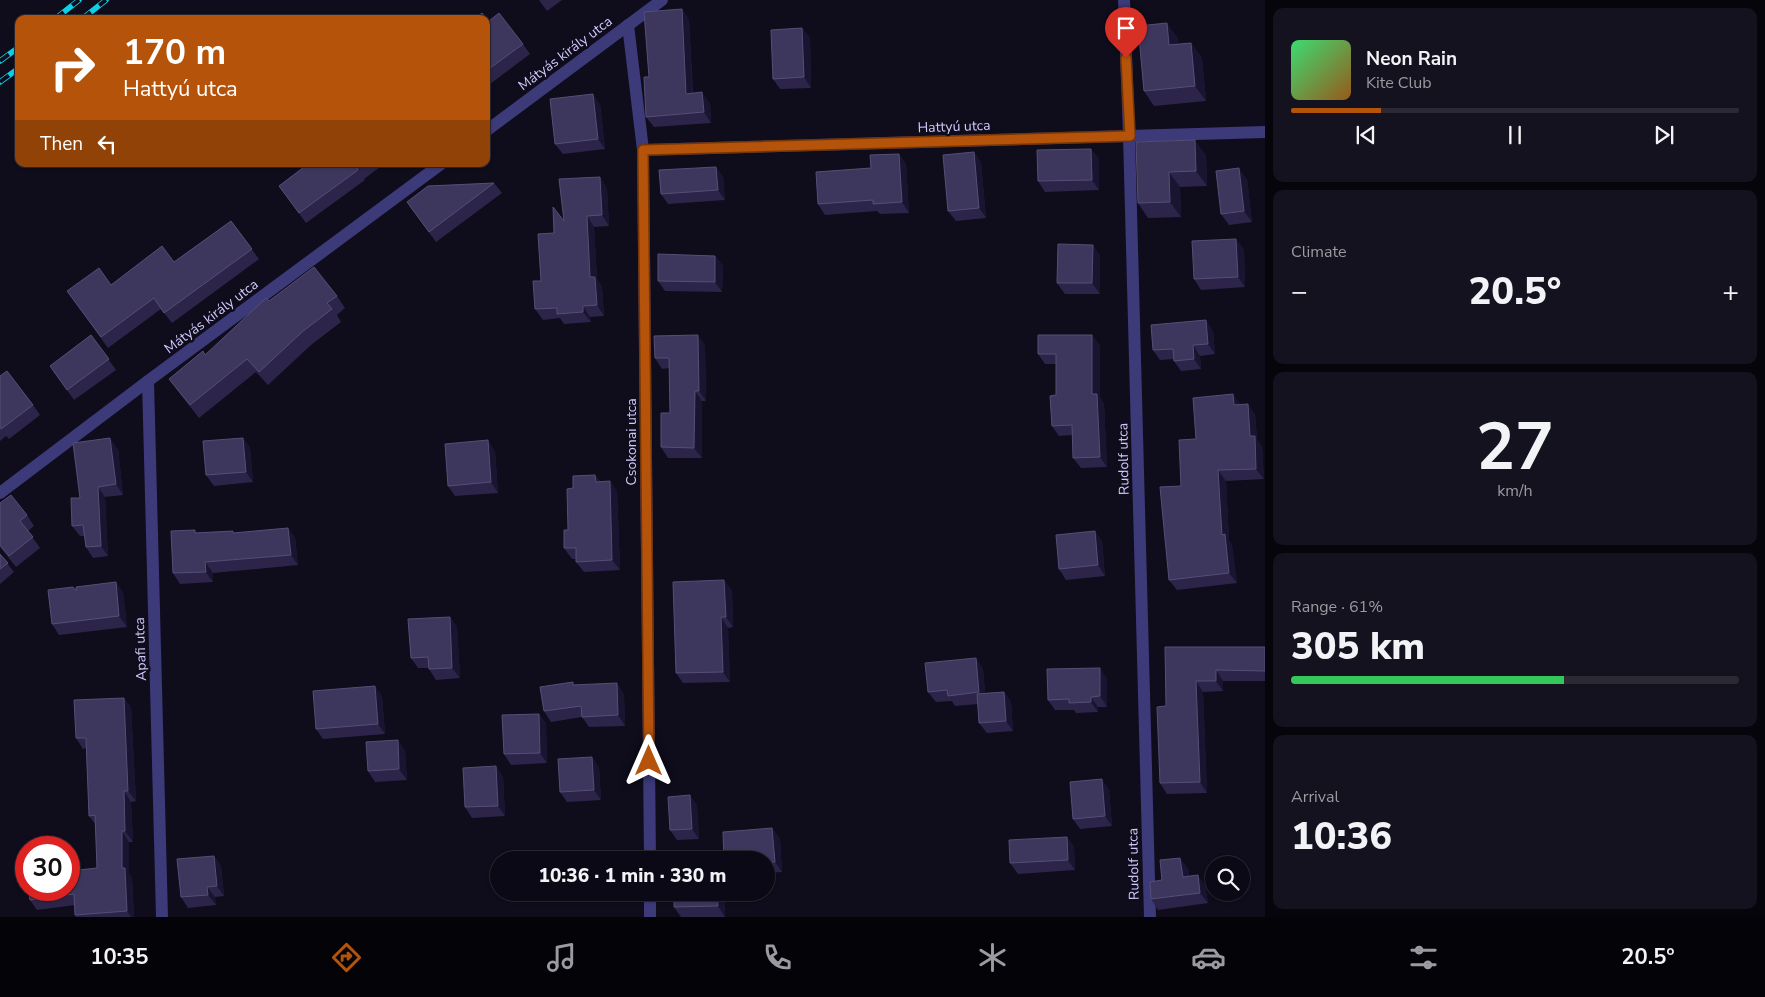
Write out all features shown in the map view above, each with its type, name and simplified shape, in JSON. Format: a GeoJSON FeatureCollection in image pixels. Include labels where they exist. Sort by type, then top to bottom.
{"type":"FeatureCollection","features":[{"type":"Feature","properties":{"kind":"street","name":"Mátyás király utca"},"geometry":{"type":"LineString","coordinates":[[490,128],[662,0]]}},
{"type":"Feature","properties":{"kind":"street","name":"Rudolf utca"},"geometry":{"type":"LineString","coordinates":[[1124,0],[1130,136],[1150,917]]}},
{"type":"Feature","properties":{"kind":"street","name":"Csokonai utca"},"geometry":{"type":"LineString","coordinates":[[628,25],[643,150],[650,851]]}},
{"type":"Feature","properties":{"kind":"street","name":"Hattyú utca"},"geometry":{"type":"LineString","coordinates":[[643,150],[1265,132]]}},
{"type":"Feature","properties":{"kind":"street","name":"Mátyás király utca"},"geometry":{"type":"LineString","coordinates":[[0,493],[438,167]]}},
{"type":"Feature","properties":{"kind":"street","name":"Apafi utca"},"geometry":{"type":"LineString","coordinates":[[148,381],[162,917]]}},
{"type":"Feature","properties":{"kind":"street"},"geometry":{"type":"LineString","coordinates":[[650,901],[650,917]]}},
{"type":"Feature","properties":{"kind":"building"},"geometry":{"type":"Polygon","coordinates":[[[682,9],[686,94],[702,92],[704,112],[646,117],[644,77],[649,77],[644,12],[682,9]]]}},
{"type":"Feature","properties":{"kind":"building"},"geometry":{"type":"Polygon","coordinates":[[[499,13],[523,44],[490,68],[490,20],[499,13]]]}},
{"type":"Feature","properties":{"kind":"building"},"geometry":{"type":"Polygon","coordinates":[[[1167,23],[1169,45],[1191,43],[1195,86],[1144,91],[1138,26],[1167,23]]]}},
{"type":"Feature","properties":{"kind":"building"},"geometry":{"type":"Polygon","coordinates":[[[802,28],[804,77],[773,79],[771,30],[802,28]]]}},
{"type":"Feature","properties":{"kind":"building"},"geometry":{"type":"Polygon","coordinates":[[[593,94],[598,139],[555,144],[550,99],[593,94]]]}},
{"type":"Feature","properties":{"kind":"building"},"geometry":{"type":"Polygon","coordinates":[[[1195,140],[1196,171],[1169,172],[1170,202],[1138,203],[1136,142],[1195,140]]]}},
{"type":"Feature","properties":{"kind":"building"},"geometry":{"type":"Polygon","coordinates":[[[1091,149],[1092,180],[1038,181],[1037,150],[1091,149]]]}},
{"type":"Feature","properties":{"kind":"building"},"geometry":{"type":"Polygon","coordinates":[[[974,152],[979,208],[948,211],[943,155],[974,152]]]}},
{"type":"Feature","properties":{"kind":"building"},"geometry":{"type":"Polygon","coordinates":[[[899,154],[902,202],[873,204],[873,200],[818,204],[816,172],[871,168],[870,155],[899,154]]]}},
{"type":"Feature","properties":{"kind":"building"},"geometry":{"type":"Polygon","coordinates":[[[304,167],[358,167],[358,170],[299,213],[279,186],[304,167]]]}},
{"type":"Feature","properties":{"kind":"building"},"geometry":{"type":"Polygon","coordinates":[[[716,167],[718,190],[661,194],[659,170],[716,167]]]}},
{"type":"Feature","properties":{"kind":"building"},"geometry":{"type":"Polygon","coordinates":[[[1239,168],[1244,211],[1221,214],[1216,171],[1239,168]]]}},
{"type":"Feature","properties":{"kind":"building"},"geometry":{"type":"Polygon","coordinates":[[[600,177],[602,215],[587,216],[590,277],[595,277],[597,305],[583,306],[583,312],[557,314],[557,308],[535,309],[533,281],[541,281],[538,234],[554,233],[553,207],[564,221],[559,179],[600,177]]]}},
{"type":"Feature","properties":{"kind":"building"},"geometry":{"type":"Polygon","coordinates":[[[494,183],[429,232],[407,202],[428,186],[494,183]]]}},
{"type":"Feature","properties":{"kind":"building"},"geometry":{"type":"Polygon","coordinates":[[[231,221],[252,249],[164,313],[154,298],[101,337],[67,291],[99,268],[111,285],[162,246],[174,262],[231,221]]]}},
{"type":"Feature","properties":{"kind":"building"},"geometry":{"type":"Polygon","coordinates":[[[1236,239],[1238,277],[1194,279],[1192,241],[1236,239]]]}},
{"type":"Feature","properties":{"kind":"building"},"geometry":{"type":"Polygon","coordinates":[[[1058,244],[1093,245],[1092,283],[1057,283],[1058,244]]]}},
{"type":"Feature","properties":{"kind":"building"},"geometry":{"type":"Polygon","coordinates":[[[658,254],[715,256],[715,282],[658,281],[658,254]]]}},
{"type":"Feature","properties":{"kind":"building"},"geometry":{"type":"Polygon","coordinates":[[[314,267],[337,296],[327,303],[332,309],[302,332],[259,372],[247,359],[190,405],[169,379],[203,351],[205,355],[266,298],[269,301],[314,267]]]}},
{"type":"Feature","properties":{"kind":"building"},"geometry":{"type":"Polygon","coordinates":[[[1206,320],[1208,344],[1193,345],[1194,359],[1174,361],[1173,349],[1153,350],[1151,325],[1206,320]]]}},
{"type":"Feature","properties":{"kind":"building"},"geometry":{"type":"Polygon","coordinates":[[[91,335],[109,359],[67,390],[50,366],[91,335]]]}},
{"type":"Feature","properties":{"kind":"building"},"geometry":{"type":"Polygon","coordinates":[[[698,335],[699,391],[695,391],[694,448],[661,447],[661,413],[670,413],[669,358],[655,358],[654,336],[698,335]]]}},
{"type":"Feature","properties":{"kind":"building"},"geometry":{"type":"Polygon","coordinates":[[[1038,335],[1092,335],[1092,394],[1097,394],[1100,457],[1073,458],[1072,425],[1052,426],[1050,396],[1056,395],[1056,354],[1038,354],[1038,335]]]}},
{"type":"Feature","properties":{"kind":"building"},"geometry":{"type":"Polygon","coordinates":[[[7,371],[33,405],[1,429],[0,376],[7,371]]]}},
{"type":"Feature","properties":{"kind":"building"},"geometry":{"type":"Polygon","coordinates":[[[1233,394],[1234,405],[1248,404],[1250,436],[1255,436],[1256,469],[1218,470],[1222,535],[1225,534],[1229,573],[1169,580],[1160,487],[1181,486],[1179,440],[1196,439],[1193,398],[1233,394]]]}},
{"type":"Feature","properties":{"kind":"building"},"geometry":{"type":"Polygon","coordinates":[[[110,438],[116,484],[98,487],[101,546],[86,547],[83,525],[72,526],[71,498],[80,498],[73,443],[110,438]]]}},
{"type":"Feature","properties":{"kind":"building"},"geometry":{"type":"Polygon","coordinates":[[[243,438],[246,472],[206,475],[203,441],[243,438]]]}},
{"type":"Feature","properties":{"kind":"building"},"geometry":{"type":"Polygon","coordinates":[[[488,440],[491,482],[448,486],[445,444],[488,440]]]}},
{"type":"Feature","properties":{"kind":"building"},"geometry":{"type":"Polygon","coordinates":[[[595,475],[596,482],[610,481],[612,560],[576,562],[576,548],[564,548],[564,530],[568,530],[567,489],[573,488],[573,476],[595,475]]]}},
{"type":"Feature","properties":{"kind":"building"},"geometry":{"type":"Polygon","coordinates":[[[11,495],[27,515],[20,521],[33,537],[9,556],[0,545],[0,503],[11,495]]]}},
{"type":"Feature","properties":{"kind":"building"},"geometry":{"type":"Polygon","coordinates":[[[288,528],[291,555],[205,562],[206,572],[173,573],[171,531],[195,530],[195,533],[233,531],[233,533],[288,528]]]}},
{"type":"Feature","properties":{"kind":"building"},"geometry":{"type":"Polygon","coordinates":[[[1095,531],[1098,565],[1059,569],[1056,535],[1095,531]]]}},
{"type":"Feature","properties":{"kind":"building"},"geometry":{"type":"Polygon","coordinates":[[[0,554],[8,563],[0,569],[0,554]]]}},
{"type":"Feature","properties":{"kind":"building"},"geometry":{"type":"Polygon","coordinates":[[[724,580],[726,617],[721,617],[723,672],[676,673],[673,582],[724,580]]]}},
{"type":"Feature","properties":{"kind":"building"},"geometry":{"type":"Polygon","coordinates":[[[116,582],[119,616],[52,624],[48,590],[73,587],[76,591],[76,587],[116,582]]]}},
{"type":"Feature","properties":{"kind":"building"},"geometry":{"type":"Polygon","coordinates":[[[450,617],[452,668],[429,669],[428,657],[411,658],[408,619],[450,617]]]}},
{"type":"Feature","properties":{"kind":"building"},"geometry":{"type":"Polygon","coordinates":[[[1165,647],[1265,647],[1265,671],[1216,670],[1216,681],[1196,681],[1200,782],[1160,783],[1157,707],[1166,706],[1165,647]]]}},
{"type":"Feature","properties":{"kind":"building"},"geometry":{"type":"Polygon","coordinates":[[[976,658],[979,692],[948,696],[947,690],[928,692],[925,663],[976,658]]]}},
{"type":"Feature","properties":{"kind":"building"},"geometry":{"type":"Polygon","coordinates":[[[1100,668],[1100,696],[1091,697],[1091,702],[1069,703],[1069,699],[1048,700],[1047,669],[1100,668]]]}},
{"type":"Feature","properties":{"kind":"building"},"geometry":{"type":"Polygon","coordinates":[[[573,682],[573,685],[617,683],[618,715],[582,717],[581,706],[544,711],[540,687],[573,682]]]}},
{"type":"Feature","properties":{"kind":"building"},"geometry":{"type":"Polygon","coordinates":[[[375,686],[378,724],[316,729],[313,691],[375,686]]]}},
{"type":"Feature","properties":{"kind":"building"},"geometry":{"type":"Polygon","coordinates":[[[1004,692],[1006,721],[979,723],[977,694],[1004,692]]]}},
{"type":"Feature","properties":{"kind":"building"},"geometry":{"type":"Polygon","coordinates":[[[124,698],[128,791],[124,791],[125,831],[122,831],[122,868],[125,868],[127,911],[75,915],[74,901],[80,901],[80,870],[97,868],[95,815],[89,816],[86,738],[76,738],[74,700],[124,698]]]}},
{"type":"Feature","properties":{"kind":"building"},"geometry":{"type":"Polygon","coordinates":[[[539,714],[540,753],[504,754],[502,715],[539,714]]]}},
{"type":"Feature","properties":{"kind":"building"},"geometry":{"type":"Polygon","coordinates":[[[398,740],[399,769],[368,771],[366,742],[398,740]]]}},
{"type":"Feature","properties":{"kind":"building"},"geometry":{"type":"Polygon","coordinates":[[[592,757],[594,790],[560,792],[558,759],[592,757]]]}},
{"type":"Feature","properties":{"kind":"building"},"geometry":{"type":"Polygon","coordinates":[[[496,766],[498,806],[465,807],[463,768],[496,766]]]}},
{"type":"Feature","properties":{"kind":"building"},"geometry":{"type":"Polygon","coordinates":[[[1102,779],[1105,816],[1073,819],[1070,782],[1102,779]]]}},
{"type":"Feature","properties":{"kind":"building"},"geometry":{"type":"Polygon","coordinates":[[[690,795],[692,829],[670,830],[668,797],[690,795]]]}},
{"type":"Feature","properties":{"kind":"building"},"geometry":{"type":"Polygon","coordinates":[[[772,828],[774,851],[724,851],[723,832],[772,828]]]}},
{"type":"Feature","properties":{"kind":"building"},"geometry":{"type":"Polygon","coordinates":[[[1067,837],[1068,860],[1010,863],[1009,840],[1067,837]]]}},
{"type":"Feature","properties":{"kind":"building"},"geometry":{"type":"Polygon","coordinates":[[[214,856],[217,886],[207,887],[208,895],[181,897],[177,859],[214,856]]]}},
{"type":"Feature","properties":{"kind":"building"},"geometry":{"type":"Polygon","coordinates":[[[1180,858],[1183,877],[1198,875],[1200,893],[1151,899],[1150,882],[1162,880],[1160,860],[1180,858]]]}},
{"type":"Feature","properties":{"kind":"building"},"geometry":{"type":"Polygon","coordinates":[[[674,901],[718,901],[718,906],[674,907],[674,901]]]}},
{"type":"Feature","properties":{"kind":"railway"},"geometry":{"type":"LineString","coordinates":[[60,15],[79,0]]}},
{"type":"Feature","properties":{"kind":"railway"},"geometry":{"type":"LineString","coordinates":[[87,15],[106,0]]}},
{"type":"Feature","properties":{"kind":"railway"},"geometry":{"type":"LineString","coordinates":[[0,61],[15,50]]}},
{"type":"Feature","properties":{"kind":"railway"},"geometry":{"type":"LineString","coordinates":[[0,82],[15,71]]}},
{"type":"Feature","properties":{"kind":"route"},"geometry":{"type":"LineString","coordinates":[[649,761],[643,150],[1130,136],[1126,58]]}}]}
